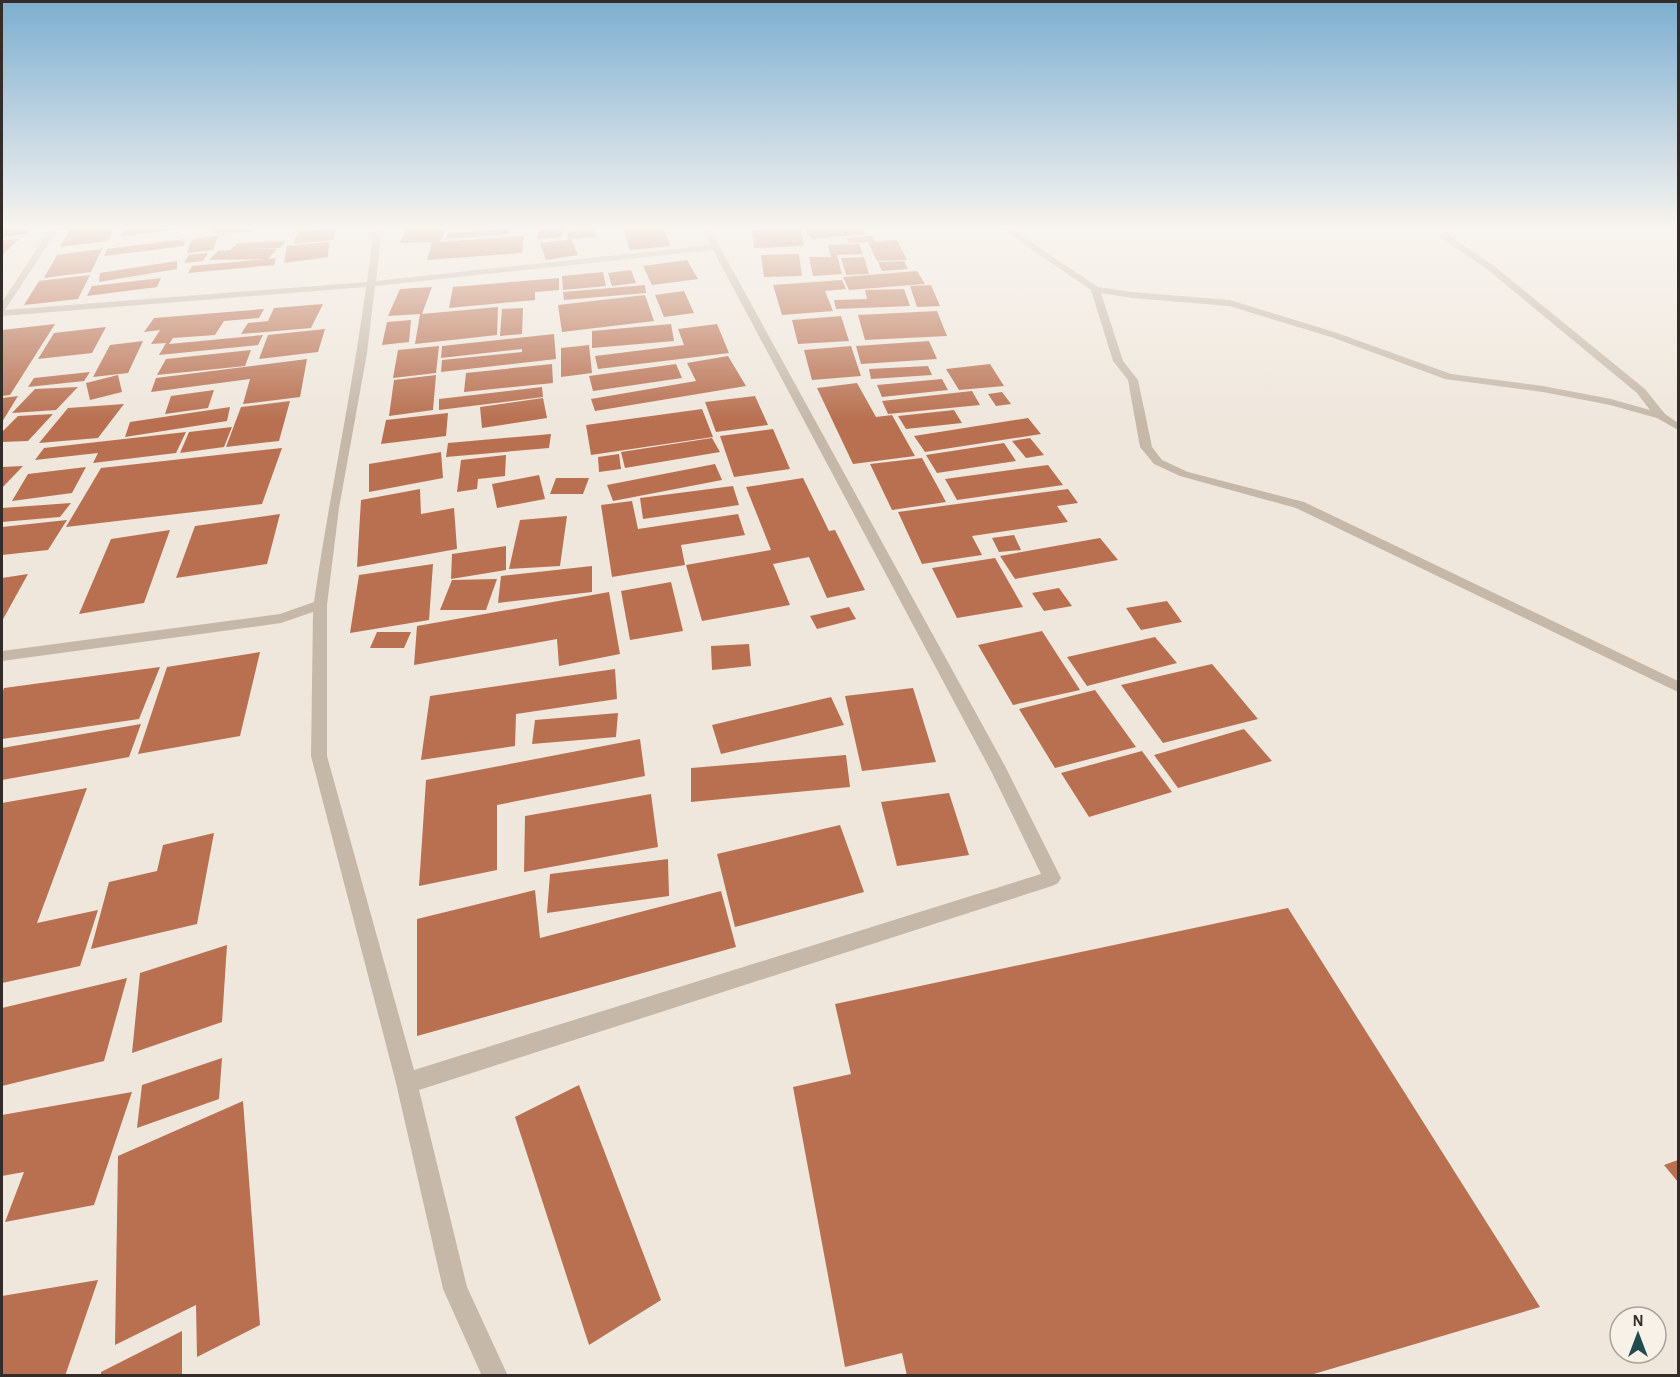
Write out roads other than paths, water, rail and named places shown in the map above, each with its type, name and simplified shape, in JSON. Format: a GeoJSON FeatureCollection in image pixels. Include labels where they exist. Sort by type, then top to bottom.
{"type":"FeatureCollection","features":[{"type":"Feature","properties":{"kind":"street"},"geometry":{"type":"LineString","coordinates":[[2,308],[12,293]]}},
{"type":"Feature","properties":{"kind":"street"},"geometry":{"type":"LineString","coordinates":[[2,313],[253,293]]}},
{"type":"Feature","properties":{"kind":"street"},"geometry":{"type":"LineString","coordinates":[[370,293],[362,353],[333,508],[320,605],[319,756],[407,1083],[455,1289],[495,1376]]}},
{"type":"Feature","properties":{"kind":"street"},"geometry":{"type":"LineString","coordinates":[[407,1083],[1052,878],[999,771],[742,293]]}},
{"type":"Feature","properties":{"kind":"street"},"geometry":{"type":"LineString","coordinates":[[1096,293],[1118,361],[1133,380],[1146,447],[1158,462],[1184,474],[1300,505],[1678,687]]}},
{"type":"Feature","properties":{"kind":"street"},"geometry":{"type":"LineString","coordinates":[[1121,293],[1230,303],[1334,335],[1449,377],[1611,402],[1661,416],[1678,427]]}},
{"type":"Feature","properties":{"kind":"street"},"geometry":{"type":"LineString","coordinates":[[1522,293],[1641,391],[1661,416]]}},
{"type":"Feature","properties":{"kind":"street"},"geometry":{"type":"LineString","coordinates":[[2,656],[280,618],[320,605]]}}]}
